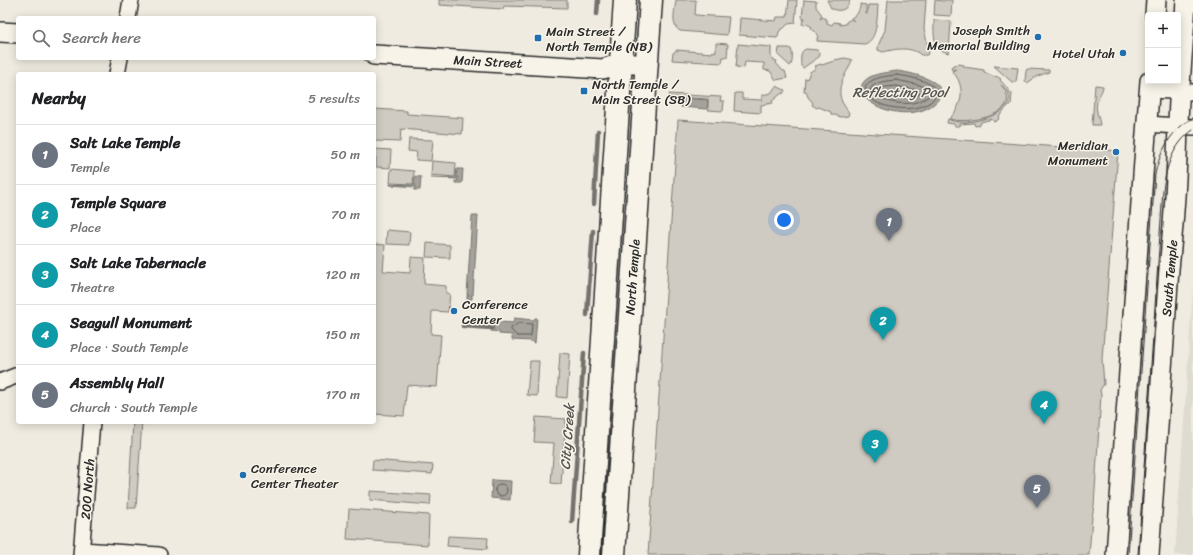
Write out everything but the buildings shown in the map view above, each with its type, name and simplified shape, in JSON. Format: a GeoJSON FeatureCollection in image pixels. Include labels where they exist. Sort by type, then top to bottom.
{"type":"FeatureCollection","features":[{"type":"Feature","properties":{"kind":"main road","name":"North Temple"},"geometry":{"type":"LineString","coordinates":[[589,555],[615,71],[626,0]]}},
{"type":"Feature","properties":{"kind":"main road","name":"North Temple"},"geometry":{"type":"LineString","coordinates":[[614,555],[651,0]]}},
{"type":"Feature","properties":{"kind":"street"},"geometry":{"type":"LineString","coordinates":[[128,16],[131,0]]}},
{"type":"Feature","properties":{"kind":"street"},"geometry":{"type":"LineString","coordinates":[[1155,12],[1156,0]]}},
{"type":"Feature","properties":{"kind":"street","name":"South Temple"},"geometry":{"type":"LineString","coordinates":[[1149,555],[1169,269],[1174,232],[1178,171],[1186,126],[1186,0]]}},
{"type":"Feature","properties":{"kind":"street"},"geometry":{"type":"LineString","coordinates":[[0,32],[16,33]]}},
{"type":"Feature","properties":{"kind":"street","name":"Main Street"},"geometry":{"type":"LineString","coordinates":[[376,55],[615,71],[646,75]]}},
{"type":"Feature","properties":{"kind":"street"},"geometry":{"type":"LineString","coordinates":[[117,72],[120,60]]}},
{"type":"Feature","properties":{"kind":"street"},"geometry":{"type":"LineString","coordinates":[[1116,555],[1150,85],[1187,92]]}},
{"type":"Feature","properties":{"kind":"street"},"geometry":{"type":"LineString","coordinates":[[1147,124],[1186,126]]}},
{"type":"Feature","properties":{"kind":"street"},"geometry":{"type":"LineString","coordinates":[[0,382],[16,376]]}},
{"type":"Feature","properties":{"kind":"street","name":"200 North"},"geometry":{"type":"LineString","coordinates":[[82,552],[92,424]]}},
{"type":"Feature","properties":{"kind":"street"},"geometry":{"type":"LineString","coordinates":[[82,552],[159,555]]}},
{"type":"Feature","properties":{"kind":"shaded area"},"geometry":{"type":"Polygon","coordinates":[[[439,0],[567,0],[567,8],[504,6],[503,9],[439,5],[439,0]]]}},
{"type":"Feature","properties":{"kind":"shaded area"},"geometry":{"type":"Polygon","coordinates":[[[676,0],[696,0],[695,15],[729,17],[727,35],[680,31],[675,25],[674,21],[676,0]]]}},
{"type":"Feature","properties":{"kind":"shaded area"},"geometry":{"type":"Polygon","coordinates":[[[789,0],[797,0],[795,23],[788,24],[781,29],[777,38],[739,35],[740,18],[776,21],[777,17],[787,17],[789,0]]]}},
{"type":"Feature","properties":{"kind":"shaded area"},"geometry":{"type":"Polygon","coordinates":[[[804,0],[816,1],[816,7],[822,15],[820,19],[823,17],[827,20],[827,23],[832,25],[834,22],[840,23],[840,25],[846,24],[846,22],[851,19],[854,21],[851,18],[857,14],[860,4],[866,5],[866,14],[868,5],[878,5],[875,33],[865,44],[817,41],[818,37],[815,31],[811,29],[812,27],[807,24],[802,24],[803,19],[805,19],[802,17],[804,0]]]}},
{"type":"Feature","properties":{"kind":"shaded area"},"geometry":{"type":"Polygon","coordinates":[[[827,0],[850,0],[843,10],[834,10],[831,8],[827,0]]]}},
{"type":"Feature","properties":{"kind":"shaded area"},"geometry":{"type":"Polygon","coordinates":[[[888,0],[926,0],[924,29],[929,51],[927,55],[921,55],[908,49],[883,52],[878,50],[878,46],[885,30],[888,0]]]}},
{"type":"Feature","properties":{"kind":"shaded area"},"geometry":{"type":"Polygon","coordinates":[[[935,0],[952,0],[951,16],[934,15],[935,0]]]}},
{"type":"Feature","properties":{"kind":"shaded area"},"geometry":{"type":"Polygon","coordinates":[[[934,20],[951,21],[949,53],[939,49],[935,41],[934,20]]]}},
{"type":"Feature","properties":{"kind":"shaded area"},"geometry":{"type":"Polygon","coordinates":[[[716,43],[728,44],[727,57],[723,57],[722,63],[672,60],[673,53],[677,50],[712,53],[712,51],[716,52],[716,43]]]}},
{"type":"Feature","properties":{"kind":"shaded area"},"geometry":{"type":"Polygon","coordinates":[[[738,44],[771,47],[771,59],[777,61],[776,63],[783,71],[785,71],[787,78],[776,80],[770,71],[764,70],[764,63],[745,62],[744,68],[736,67],[738,44]]]}},
{"type":"Feature","properties":{"kind":"shaded area"},"geometry":{"type":"Polygon","coordinates":[[[779,48],[791,49],[792,63],[790,66],[778,55],[779,48]]]}},
{"type":"Feature","properties":{"kind":"shaded area"},"geometry":{"type":"Polygon","coordinates":[[[806,49],[817,50],[820,56],[803,68],[801,66],[801,56],[802,52],[806,49]]]}},
{"type":"Feature","properties":{"kind":"shaded area"},"geometry":{"type":"Polygon","coordinates":[[[844,58],[852,60],[842,80],[840,90],[842,102],[849,113],[848,116],[841,117],[812,105],[813,103],[808,97],[806,91],[804,91],[805,78],[807,79],[810,72],[816,68],[815,66],[844,58]]]}},
{"type":"Feature","properties":{"kind":"shaded area"},"geometry":{"type":"Polygon","coordinates":[[[959,64],[964,65],[964,67],[984,70],[984,72],[1001,79],[1000,80],[1010,93],[1012,93],[1011,105],[1009,105],[998,117],[999,119],[994,122],[992,119],[981,122],[980,125],[975,126],[974,123],[955,126],[954,124],[947,123],[948,119],[957,122],[969,122],[982,119],[994,115],[1003,109],[995,114],[976,119],[949,119],[954,114],[960,102],[961,95],[959,83],[952,71],[956,69],[952,70],[951,67],[959,64]],[[1003,88],[1007,95],[1007,103],[1003,109],[1009,102],[1008,94],[1003,88]]]}},
{"type":"Feature","properties":{"kind":"shaded area"},"geometry":{"type":"Polygon","coordinates":[[[994,66],[1018,68],[1016,82],[1012,82],[994,66]]]}},
{"type":"Feature","properties":{"kind":"shaded area"},"geometry":{"type":"Polygon","coordinates":[[[1027,69],[1049,70],[1049,72],[1038,76],[1027,83],[1025,81],[1027,69]]]}},
{"type":"Feature","properties":{"kind":"shaded area"},"geometry":{"type":"Polygon","coordinates":[[[1095,85],[1103,86],[1097,105],[1100,125],[1092,125],[1095,85]]]}},
{"type":"Feature","properties":{"kind":"shaded area"},"geometry":{"type":"Polygon","coordinates":[[[776,86],[785,90],[783,94],[782,93],[772,101],[773,103],[761,105],[761,113],[734,111],[735,93],[742,93],[742,99],[762,100],[762,95],[771,93],[776,86]]]}},
{"type":"Feature","properties":{"kind":"shaded area"},"geometry":{"type":"Polygon","coordinates":[[[669,94],[721,97],[720,101],[724,101],[723,111],[708,110],[708,99],[670,97],[669,94]]]}},
{"type":"Feature","properties":{"kind":"shaded area"},"geometry":{"type":"Polygon","coordinates":[[[376,109],[407,111],[407,114],[463,118],[462,134],[401,129],[400,142],[376,141],[376,109]]]}},
{"type":"Feature","properties":{"kind":"shaded area"},"geometry":{"type":"Polygon","coordinates":[[[678,120],[1118,151],[1102,359],[1104,384],[1100,390],[1101,395],[1094,506],[1089,555],[648,555],[678,120]]]}},
{"type":"Feature","properties":{"kind":"shaded area"},"geometry":{"type":"Polygon","coordinates":[[[409,139],[433,140],[431,161],[416,160],[417,152],[408,151],[409,139]]]}},
{"type":"Feature","properties":{"kind":"shaded area"},"geometry":{"type":"Polygon","coordinates":[[[376,149],[391,150],[390,168],[376,167],[376,149]]]}},
{"type":"Feature","properties":{"kind":"shaded area"},"geometry":{"type":"Polygon","coordinates":[[[432,161],[456,163],[455,177],[431,175],[432,161]]]}},
{"type":"Feature","properties":{"kind":"shaded area"},"geometry":{"type":"Polygon","coordinates":[[[391,169],[414,171],[413,184],[390,183],[391,169]]]}},
{"type":"Feature","properties":{"kind":"shaded area"},"geometry":{"type":"Polygon","coordinates":[[[387,230],[410,232],[409,245],[386,244],[387,230]]]}},
{"type":"Feature","properties":{"kind":"shaded area"},"geometry":{"type":"Polygon","coordinates":[[[427,243],[450,245],[450,258],[426,257],[427,243]]]}},
{"type":"Feature","properties":{"kind":"shaded area"},"geometry":{"type":"Polygon","coordinates":[[[376,244],[385,245],[383,271],[410,273],[411,257],[425,258],[424,284],[446,286],[446,293],[450,294],[448,312],[432,311],[431,334],[441,335],[437,387],[407,385],[404,416],[376,414],[376,244]]]}},
{"type":"Feature","properties":{"kind":"shaded area"},"geometry":{"type":"Polygon","coordinates":[[[1193,287],[1193,555],[1175,555],[1193,287]]]}},
{"type":"Feature","properties":{"kind":"shaded area"},"geometry":{"type":"Polygon","coordinates":[[[560,353],[570,354],[567,398],[557,397],[560,353]]]}},
{"type":"Feature","properties":{"kind":"shaded area"},"geometry":{"type":"Polygon","coordinates":[[[530,361],[539,361],[537,396],[527,395],[530,361]]]}},
{"type":"Feature","properties":{"kind":"shaded area"},"geometry":{"type":"Polygon","coordinates":[[[536,417],[566,419],[561,484],[551,483],[554,443],[534,442],[536,417]]]}},
{"type":"Feature","properties":{"kind":"shaded area"},"geometry":{"type":"Polygon","coordinates":[[[133,424],[142,424],[136,508],[128,508],[133,424]]]}},
{"type":"Feature","properties":{"kind":"shaded area"},"geometry":{"type":"Polygon","coordinates":[[[373,460],[433,465],[432,474],[372,470],[373,460]]]}},
{"type":"Feature","properties":{"kind":"shaded area"},"geometry":{"type":"Polygon","coordinates":[[[370,491],[431,495],[430,505],[370,500],[370,491]]]}},
{"type":"Feature","properties":{"kind":"shaded area"},"geometry":{"type":"Polygon","coordinates":[[[349,509],[429,515],[428,545],[347,539],[349,509]]]}},
{"type":"Feature","properties":{"kind":"shaded area"},"geometry":{"type":"Polygon","coordinates":[[[448,536],[488,538],[487,549],[447,546],[448,536]]]}},
{"type":"Feature","properties":{"kind":"water","name":"Reflecting Pool"},"geometry":{"type":"Polygon","coordinates":[[[897,71],[911,73],[928,79],[936,84],[940,89],[941,95],[936,102],[928,108],[908,113],[886,110],[876,106],[867,100],[861,93],[861,87],[868,78],[879,74],[897,71]]]}},
{"type":"Feature","properties":{"kind":"water"},"geometry":{"type":"Polygon","coordinates":[[[682,98],[708,100],[707,109],[681,107],[682,98]]]}},
{"type":"Feature","properties":{"kind":"water"},"geometry":{"type":"Polygon","coordinates":[[[457,169],[463,169],[462,183],[455,183],[458,179],[431,178],[458,178],[456,177],[457,169]]]}},
{"type":"Feature","properties":{"kind":"water"},"geometry":{"type":"Polygon","coordinates":[[[415,176],[421,177],[420,190],[414,190],[416,187],[390,185],[416,185],[414,184],[415,176]]]}},
{"type":"Feature","properties":{"kind":"water"},"geometry":{"type":"Polygon","coordinates":[[[472,216],[478,216],[473,295],[471,295],[472,299],[467,299],[467,296],[469,295],[467,295],[472,216]]]}},
{"type":"Feature","properties":{"kind":"water"},"geometry":{"type":"Polygon","coordinates":[[[514,318],[534,320],[537,318],[535,343],[532,341],[512,340],[512,335],[499,334],[499,332],[491,331],[492,324],[499,324],[500,322],[513,323],[514,318]]]}},
{"type":"Feature","properties":{"kind":"water"},"geometry":{"type":"Polygon","coordinates":[[[492,480],[511,481],[510,500],[491,498],[492,480]]]}},
{"type":"Feature","properties":{"kind":"waterway","name":"City Creek"},"geometry":{"type":"LineString","coordinates":[[597,14],[598,0]]}},
{"type":"Feature","properties":{"kind":"waterway","name":"City Creek"},"geometry":{"type":"LineString","coordinates":[[594,204],[598,131]]}},
{"type":"Feature","properties":{"kind":"waterway","name":"City Creek"},"geometry":{"type":"LineString","coordinates":[[587,315],[593,231]]}},
{"type":"Feature","properties":{"kind":"waterway"},"geometry":{"type":"LineString","coordinates":[[463,326],[492,328]]}},
{"type":"Feature","properties":{"kind":"waterway","name":"City Creek"},"geometry":{"type":"LineString","coordinates":[[572,522],[584,353]]}},
{"type":"Feature","properties":{"kind":"tram line"},"geometry":{"type":"LineString","coordinates":[[1128,555],[1155,174],[1163,150],[1168,142],[1178,128],[1193,118]]}},
{"type":"Feature","properties":{"kind":"tram line"},"geometry":{"type":"LineString","coordinates":[[1138,555],[1163,190],[1166,173],[1172,157],[1180,142],[1193,130]]}},
{"type":"Feature","properties":{"kind":"place","name":"Joseph Smith Memorial Building"},"geometry":{"type":"Point","coordinates":[1038,37]}},
{"type":"Feature","properties":{"kind":"place","name":"Main Street / North Temple (NB)"},"geometry":{"type":"Point","coordinates":[538,38]}},
{"type":"Feature","properties":{"kind":"place","name":"Hotel Utah"},"geometry":{"type":"Point","coordinates":[1123,53]}},
{"type":"Feature","properties":{"kind":"place","name":"North Temple / Main Street (SB)"},"geometry":{"type":"Point","coordinates":[584,91]}},
{"type":"Feature","properties":{"kind":"place","name":"Meridian Monument"},"geometry":{"type":"Point","coordinates":[1116,152]}},
{"type":"Feature","properties":{"kind":"place","name":"Salt Lake Temple"},"geometry":{"type":"Point","coordinates":[889,241]}},
{"type":"Feature","properties":{"kind":"place","name":"Conference Center"},"geometry":{"type":"Point","coordinates":[454,311]}},
{"type":"Feature","properties":{"kind":"place","name":"Temple Square"},"geometry":{"type":"Point","coordinates":[883,340]}},
{"type":"Feature","properties":{"kind":"place","name":"Seagull Monument"},"geometry":{"type":"Point","coordinates":[1044,424]}},
{"type":"Feature","properties":{"kind":"place","name":"Salt Lake Tabernacle"},"geometry":{"type":"Point","coordinates":[875,463]}},
{"type":"Feature","properties":{"kind":"place","name":"Conference Center Theater"},"geometry":{"type":"Point","coordinates":[243,475]}},
{"type":"Feature","properties":{"kind":"place","name":"Assembly Hall"},"geometry":{"type":"Point","coordinates":[1037,508]}}]}
